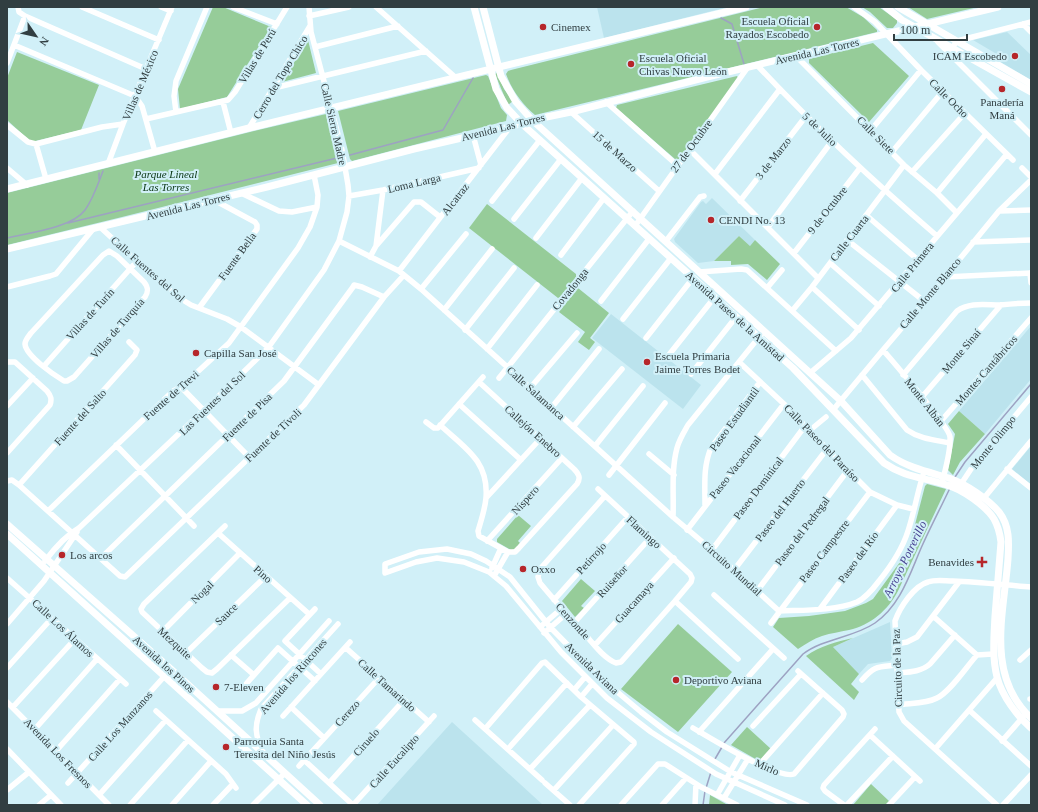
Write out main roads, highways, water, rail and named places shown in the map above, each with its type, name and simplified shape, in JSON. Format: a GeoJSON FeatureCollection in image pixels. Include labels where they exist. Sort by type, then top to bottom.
{"type":"FeatureCollection","features":[{"type":"Feature","properties":{"kind":"waterway"},"geometry":{"type":"LineString","coordinates":[[721,18],[732,24],[744,64]]}},
{"type":"Feature","properties":{"kind":"waterway"},"geometry":{"type":"LineString","coordinates":[[350,155],[443,130],[473,78]]}},
{"type":"Feature","properties":{"kind":"waterway"},"geometry":{"type":"LineString","coordinates":[[68,223],[337,158]]}},
{"type":"Feature","properties":{"kind":"waterway"},"geometry":{"type":"LineString","coordinates":[[7,238],[49,229],[79,216],[85,210],[90,201],[103,171]]}},
{"type":"Feature","properties":{"kind":"waterway"},"geometry":{"type":"LineString","coordinates":[[99,173],[99,179]]}},
{"type":"Feature","properties":{"kind":"waterway","name":"Arroyo Potrerillo"},"geometry":{"type":"LineString","coordinates":[[955,477],[965,462],[1031,384]]}},
{"type":"Feature","properties":{"kind":"waterway","name":"Arroyo Potrerillo"},"geometry":{"type":"LineString","coordinates":[[724,743],[803,654],[820,645],[866,628],[884,616],[892,607],[904,588],[925,539],[950,488]]}},
{"type":"Feature","properties":{"kind":"waterway","name":"Arroyo Potrerillo"},"geometry":{"type":"LineString","coordinates":[[715,759],[722,747]]}},
{"type":"Feature","properties":{"kind":"waterway","name":"Arroyo Potrerillo"},"geometry":{"type":"LineString","coordinates":[[706,788],[711,772]]}},
{"type":"Feature","properties":{"kind":"waterway","name":"Arroyo Potrerillo"},"geometry":{"type":"LineString","coordinates":[[703,805],[705,791]]}},
{"type":"Feature","properties":{"kind":"place","name":"Cinemex"},"geometry":{"type":"Point","coordinates":[543,27]}},
{"type":"Feature","properties":{"kind":"place","name":"Escuela Oficial Rayados Escobedo"},"geometry":{"type":"Point","coordinates":[817,27]}},
{"type":"Feature","properties":{"kind":"place","name":"ICAM Escobedo"},"geometry":{"type":"Point","coordinates":[1015,56]}},
{"type":"Feature","properties":{"kind":"place","name":"Escuela Oficial Chivas Nuevo León"},"geometry":{"type":"Point","coordinates":[631,64]}},
{"type":"Feature","properties":{"kind":"place","name":"Panadería Maná"},"geometry":{"type":"Point","coordinates":[1002,89]}},
{"type":"Feature","properties":{"kind":"place","name":"CENDI No. 13"},"geometry":{"type":"Point","coordinates":[711,220]}},
{"type":"Feature","properties":{"kind":"place","name":"Capilla San José"},"geometry":{"type":"Point","coordinates":[196,353]}},
{"type":"Feature","properties":{"kind":"place","name":"Escuela Primaria Jaime Torres Bodet"},"geometry":{"type":"Point","coordinates":[647,362]}},
{"type":"Feature","properties":{"kind":"place","name":"Los arcos"},"geometry":{"type":"Point","coordinates":[62,555]}},
{"type":"Feature","properties":{"kind":"place","name":"Benavides"},"geometry":{"type":"Point","coordinates":[982,562]}},
{"type":"Feature","properties":{"kind":"place","name":"Oxxo"},"geometry":{"type":"Point","coordinates":[523,569]}},
{"type":"Feature","properties":{"kind":"place","name":"Deportivo Aviana"},"geometry":{"type":"Point","coordinates":[676,680]}},
{"type":"Feature","properties":{"kind":"place","name":"7-Eleven"},"geometry":{"type":"Point","coordinates":[216,687]}},
{"type":"Feature","properties":{"kind":"place","name":"Parroquia Santa Teresita del Niño Jesús"},"geometry":{"type":"Point","coordinates":[226,747]}},
{"type":"Feature","properties":{"kind":"park label","name":"Parque Lineal Las Torres"},"geometry":{"type":"Point","coordinates":[166,180]}}]}
